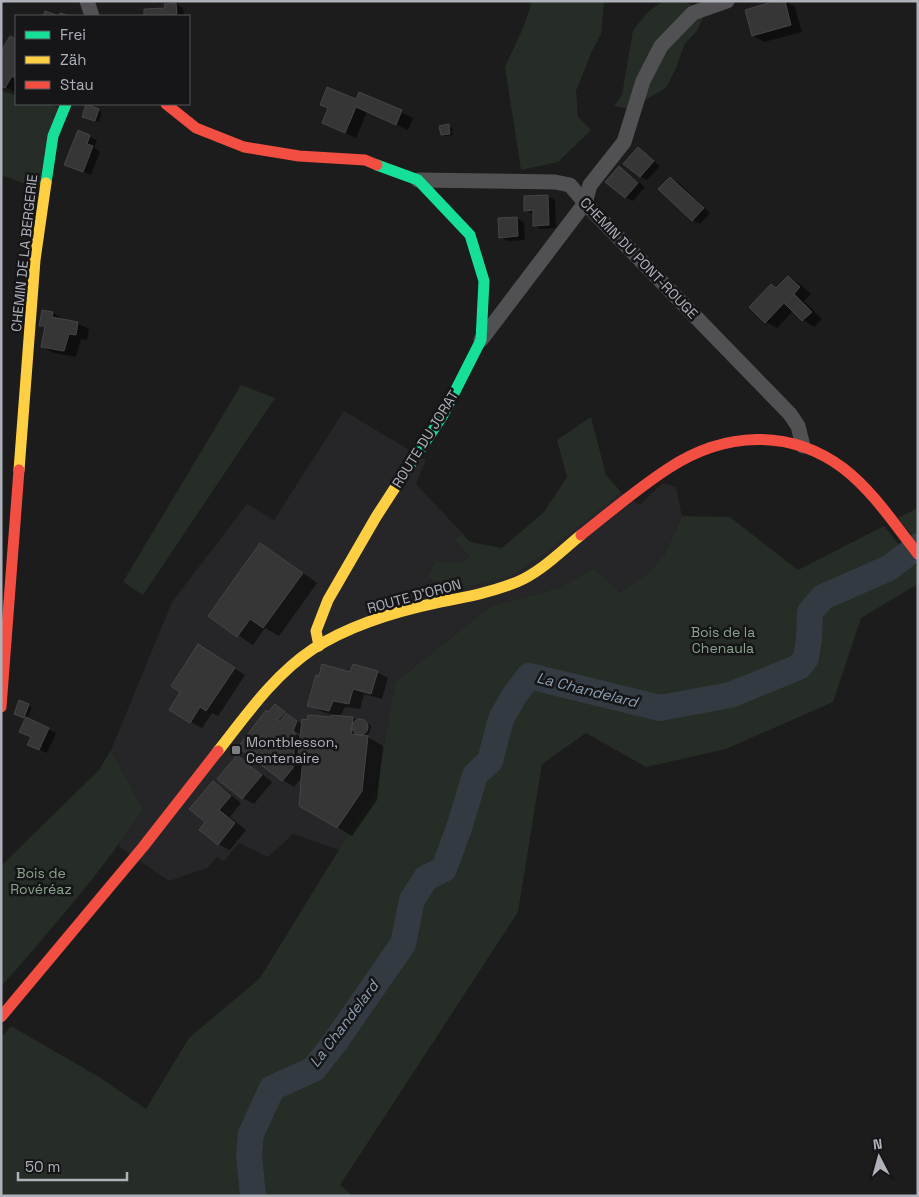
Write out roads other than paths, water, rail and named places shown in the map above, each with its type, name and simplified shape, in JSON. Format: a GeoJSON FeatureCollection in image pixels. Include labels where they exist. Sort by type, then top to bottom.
{"type":"FeatureCollection","features":[{"type":"Feature","properties":{"kind":"street"},"geometry":{"type":"LineString","coordinates":[[87,1],[92,15]]}},
{"type":"Feature","properties":{"kind":"street"},"geometry":{"type":"LineString","coordinates":[[481,340],[585,203],[590,185],[624,142],[643,81],[661,46],[692,13],[727,1]]}},
{"type":"Feature","properties":{"kind":"street","name":"CHEMIN DE LA BERGERIE"},"geometry":{"type":"LineString","coordinates":[[1,707],[35,260],[53,136],[66,105]]}},
{"type":"Feature","properties":{"kind":"street","name":"ROUTE DU JORAT"},"geometry":{"type":"LineString","coordinates":[[167,105],[196,128],[244,147],[299,156],[365,160],[418,180],[470,235],[484,281],[481,340],[443,415],[376,517],[328,600],[316,631],[319,646]]}},
{"type":"Feature","properties":{"kind":"street","name":"CHEMIN DU PONT-ROUGE"},"geometry":{"type":"LineString","coordinates":[[418,180],[555,182],[570,185],[585,203],[790,414],[798,426],[803,446]]}},
{"type":"Feature","properties":{"kind":"street","name":"ROUTE D'ORON"},"geometry":{"type":"LineString","coordinates":[[1,1017],[149,839],[262,695],[302,657],[337,636],[396,613],[482,594],[516,584],[540,570],[666,469],[699,451],[730,442],[770,439],[803,446],[824,455],[844,469],[864,489],[918,554]]}},
{"type":"Feature","properties":{"kind":"waterway","name":"La Chandelard"},"geometry":{"type":"LineString","coordinates":[[253,1196],[249,1155],[251,1134],[272,1088],[314,1069],[403,944],[412,900],[426,878],[444,869],[475,775],[490,761],[501,719],[514,696],[529,676],[660,708],[730,695],[799,667],[806,658],[810,612],[823,597],[889,568],[918,546]]}},
{"type":"Feature","properties":{"kind":"place","name":"Montblesson, Centenaire"},"geometry":{"type":"Point","coordinates":[236,750]}},
{"type":"Feature","properties":{"kind":"park label","name":"Bois de la Chenaula"},"geometry":{"type":"Point","coordinates":[723,640]}},
{"type":"Feature","properties":{"kind":"park label","name":"Bois de Rovéréaz"},"geometry":{"type":"Point","coordinates":[41,882]}}]}
